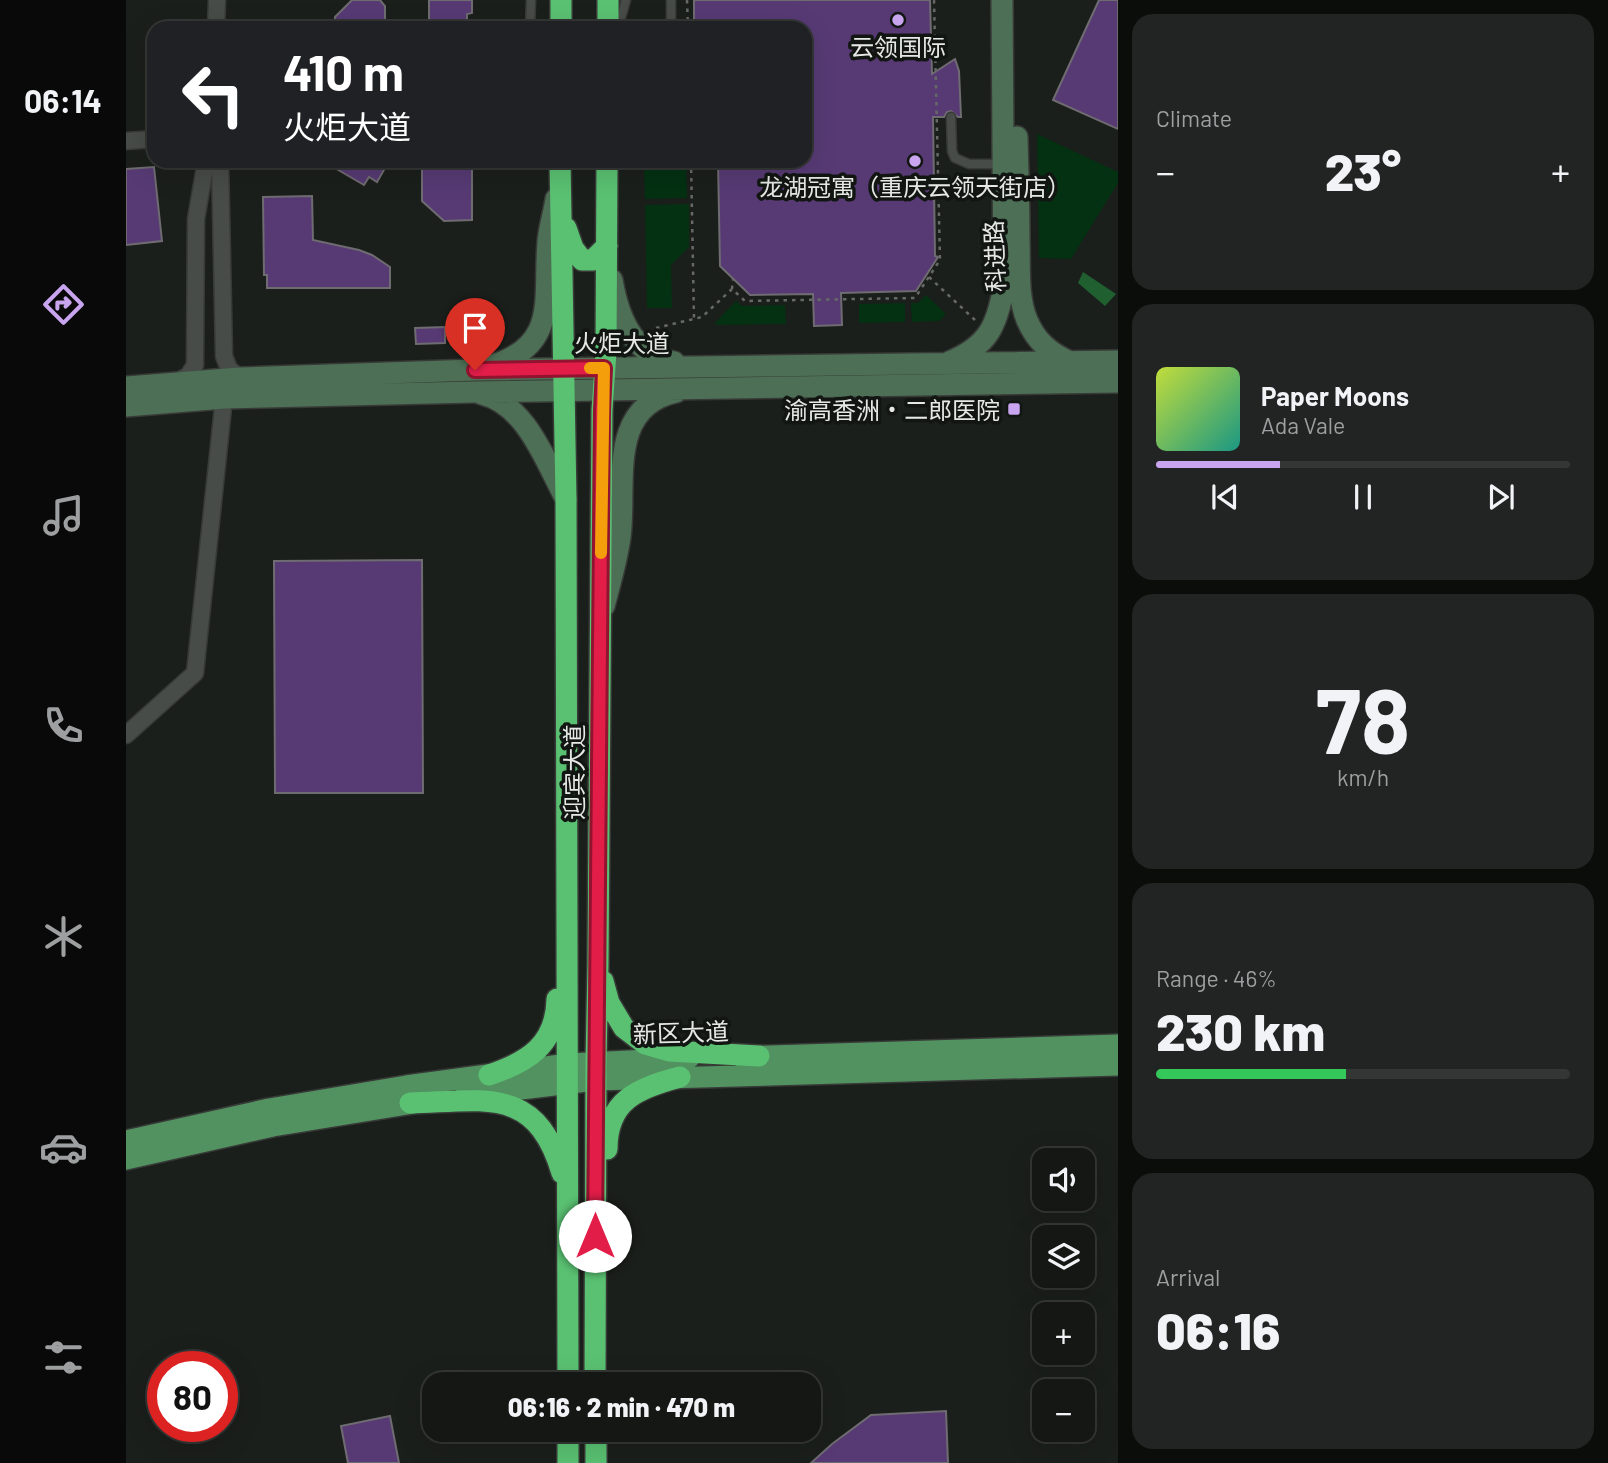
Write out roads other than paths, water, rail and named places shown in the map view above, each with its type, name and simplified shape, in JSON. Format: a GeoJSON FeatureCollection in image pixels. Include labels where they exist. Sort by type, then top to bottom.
{"type":"FeatureCollection","features":[{"type":"Feature","properties":{"kind":"highway"},"geometry":{"type":"LineString","coordinates":[[561,0],[561,21]]}},
{"type":"Feature","properties":{"kind":"highway"},"geometry":{"type":"LineString","coordinates":[[608,0],[608,21]]}},
{"type":"Feature","properties":{"kind":"highway","name":"迎宾大道"},"geometry":{"type":"LineString","coordinates":[[557,168],[562,215],[566,499],[568,1372]]}},
{"type":"Feature","properties":{"kind":"highway","name":"迎宾大道"},"geometry":{"type":"LineString","coordinates":[[595,1372],[607,168]]}},
{"type":"Feature","properties":{"kind":"highway"},"geometry":{"type":"LineString","coordinates":[[562,215],[573,248],[582,260],[593,260],[607,246]]}},
{"type":"Feature","properties":{"kind":"highway"},"geometry":{"type":"LineString","coordinates":[[566,499],[579,495],[586,498],[588,503],[591,554],[601,622]]}},
{"type":"Feature","properties":{"kind":"highway"},"geometry":{"type":"LineString","coordinates":[[489,1074],[527,1059],[542,1044],[551,1029],[556,1015],[557,966],[568,932]]}},
{"type":"Feature","properties":{"kind":"highway"},"geometry":{"type":"LineString","coordinates":[[598,965],[615,1014],[624,1028],[645,1044],[669,1051],[759,1056]]}},
{"type":"Feature","properties":{"kind":"highway"},"geometry":{"type":"LineString","coordinates":[[595,1314],[605,1267],[608,1128],[616,1111],[633,1094],[680,1077]]}},
{"type":"Feature","properties":{"kind":"highway"},"geometry":{"type":"LineString","coordinates":[[410,1103],[491,1101],[525,1112],[542,1127],[553,1144],[568,1195]]}},
{"type":"Feature","properties":{"kind":"highway"},"geometry":{"type":"LineString","coordinates":[[568,1442],[568,1463]]}},
{"type":"Feature","properties":{"kind":"highway"},"geometry":{"type":"LineString","coordinates":[[596,1442],[596,1463]]}},
{"type":"Feature","properties":{"kind":"main road"},"geometry":{"type":"LineString","coordinates":[[1002,0],[1004,314],[1008,324],[1015,326],[1020,322],[1022,300]]}},
{"type":"Feature","properties":{"kind":"main road","name":"科进路"},"geometry":{"type":"LineString","coordinates":[[1015,0],[1022,300],[1027,319],[1042,345],[1070,362]]}},
{"type":"Feature","properties":{"kind":"main road"},"geometry":{"type":"LineString","coordinates":[[475,370],[516,356],[531,342],[542,322],[548,296],[548,241],[557,168]]}},
{"type":"Feature","properties":{"kind":"main road"},"geometry":{"type":"LineString","coordinates":[[607,246],[617,306],[635,341],[653,356],[667,361],[711,368]]}},
{"type":"Feature","properties":{"kind":"main road"},"geometry":{"type":"LineString","coordinates":[[943,365],[965,355],[985,340],[997,318],[1004,286]]}},
{"type":"Feature","properties":{"kind":"main road","name":"火炬大道"},"geometry":{"type":"LineString","coordinates":[[126,387],[240,378],[475,370],[1118,361]]}},
{"type":"Feature","properties":{"kind":"main road","name":"火炬大道"},"geometry":{"type":"LineString","coordinates":[[126,406],[224,398],[1118,382]]}},
{"type":"Feature","properties":{"kind":"main road"},"geometry":{"type":"LineString","coordinates":[[601,622],[621,534],[623,448],[631,427],[654,401],[671,393],[700,388]]}},
{"type":"Feature","properties":{"kind":"main road"},"geometry":{"type":"LineString","coordinates":[[474,392],[498,399],[520,419],[566,499]]}},
{"type":"Feature","properties":{"kind":"main road","name":"新区大道"},"geometry":{"type":"LineString","coordinates":[[126,1141],[269,1109],[489,1074],[568,1073],[759,1056],[1118,1045]]}},
{"type":"Feature","properties":{"kind":"main road","name":"新区大道"},"geometry":{"type":"LineString","coordinates":[[596,1071],[680,1077],[1118,1065]]}},
{"type":"Feature","properties":{"kind":"main road","name":"新区大道"},"geometry":{"type":"LineString","coordinates":[[126,1159],[273,1126],[568,1073]]}},
{"type":"Feature","properties":{"kind":"street"},"geometry":{"type":"LineString","coordinates":[[216,21],[217,0]]}},
{"type":"Feature","properties":{"kind":"street"},"geometry":{"type":"LineString","coordinates":[[126,141],[147,140]]}},
{"type":"Feature","properties":{"kind":"street"},"geometry":{"type":"LineString","coordinates":[[171,383],[188,376],[195,365],[196,219],[203,168]]}},
{"type":"Feature","properties":{"kind":"street"},"geometry":{"type":"LineString","coordinates":[[220,168],[224,356],[229,369],[240,378]]}},
{"type":"Feature","properties":{"kind":"street"},"geometry":{"type":"LineString","coordinates":[[126,735],[195,673],[224,398]]}},
{"type":"Feature","properties":{"kind":"lane"},"geometry":{"type":"LineString","coordinates":[[530,21],[531,0]]}},
{"type":"Feature","properties":{"kind":"lane"},"geometry":{"type":"LineString","coordinates":[[620,21],[626,0]]}},
{"type":"Feature","properties":{"kind":"lane"},"geometry":{"type":"LineString","coordinates":[[671,0],[671,21]]}},
{"type":"Feature","properties":{"kind":"lane"},"geometry":{"type":"LineString","coordinates":[[951,117],[952,151],[956,158],[969,164],[1003,163]]}},
{"type":"Feature","properties":{"kind":"place","name":"云领国际"},"geometry":{"type":"Point","coordinates":[898,20]}},
{"type":"Feature","properties":{"kind":"place","name":"龙湖冠寓（重庆云领天街店）"},"geometry":{"type":"Point","coordinates":[915,161]}},
{"type":"Feature","properties":{"kind":"place","name":"渝高香洲‧二郎医院"},"geometry":{"type":"Point","coordinates":[1014,409]}}]}
